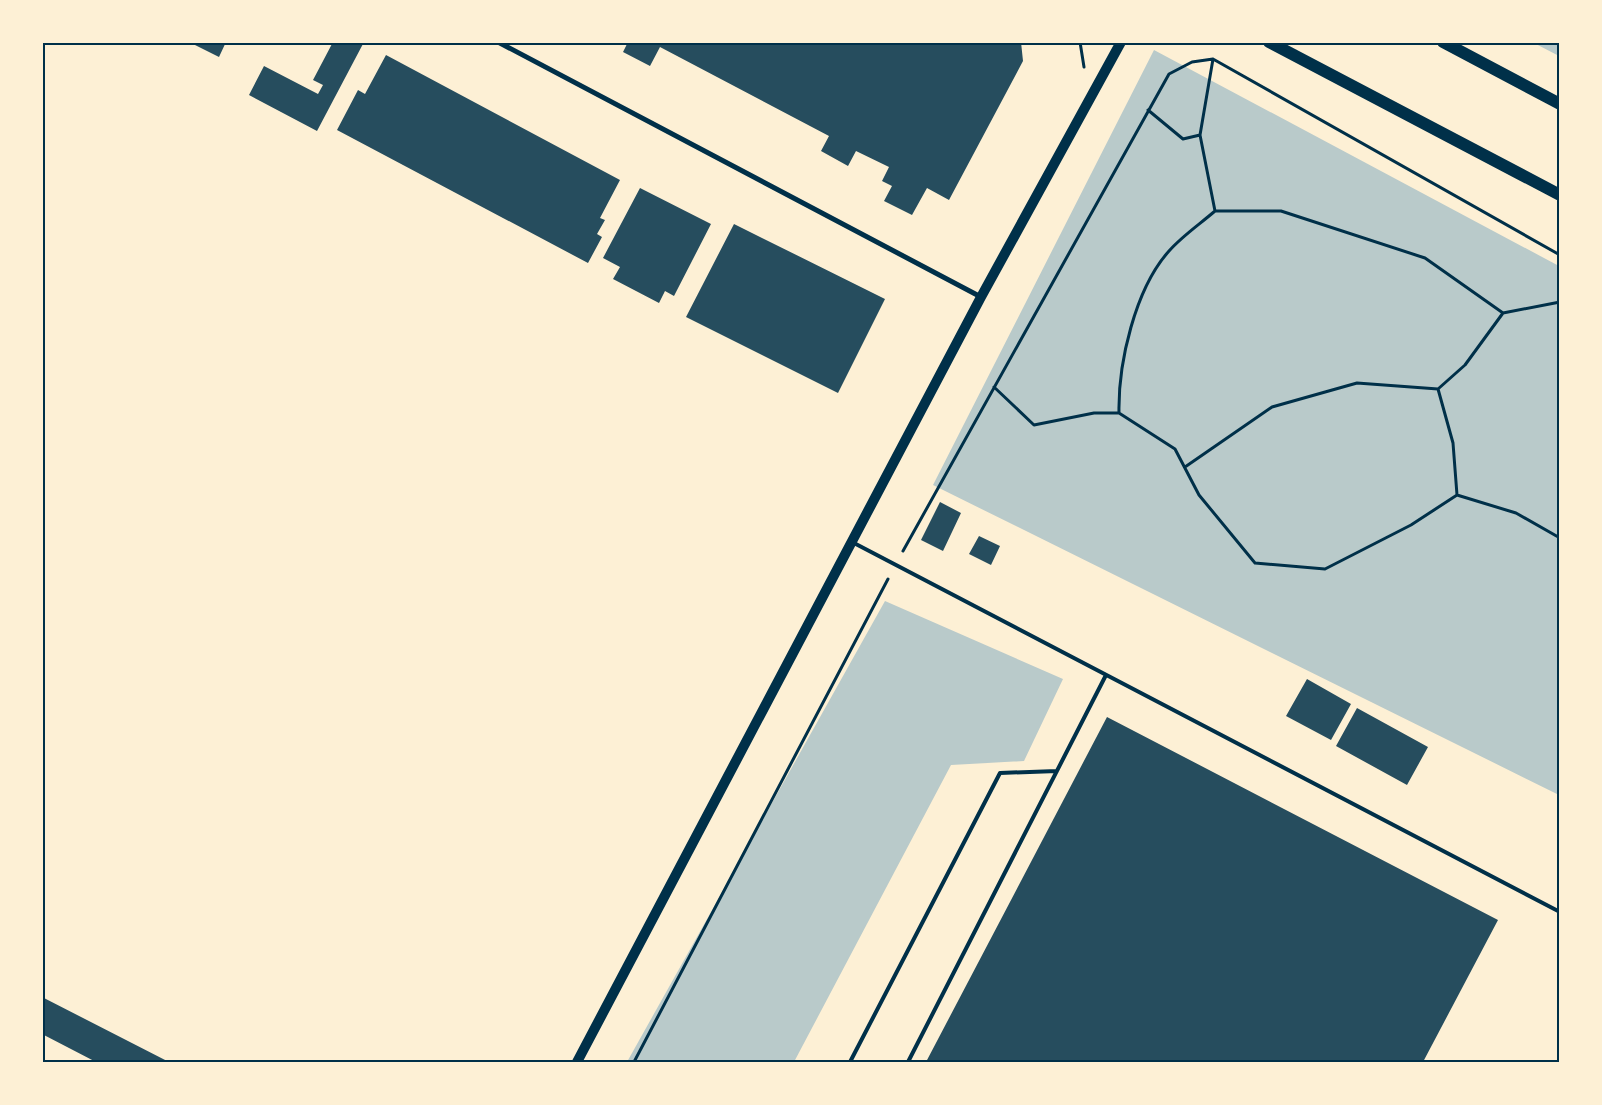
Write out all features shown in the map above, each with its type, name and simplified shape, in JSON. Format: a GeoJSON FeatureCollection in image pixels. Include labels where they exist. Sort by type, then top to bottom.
{"type":"FeatureCollection","features":[{"type":"Feature","properties":{"kind":"main road"},"geometry":{"type":"LineString","coordinates":[[577,1062],[981,297],[1121,42]]}},
{"type":"Feature","properties":{"kind":"main road"},"geometry":{"type":"LineString","coordinates":[[1269,42],[1560,196]]}},
{"type":"Feature","properties":{"kind":"main road"},"geometry":{"type":"LineString","coordinates":[[1443,42],[1560,104]]}},
{"type":"Feature","properties":{"kind":"street"},"geometry":{"type":"LineString","coordinates":[[498,42],[981,297]]}},
{"type":"Feature","properties":{"kind":"lane"},"geometry":{"type":"LineString","coordinates":[[852,542],[1560,912]]}},
{"type":"Feature","properties":{"kind":"lane"},"geometry":{"type":"LineString","coordinates":[[908,1062],[1106,675]]}},
{"type":"Feature","properties":{"kind":"lane"},"geometry":{"type":"LineString","coordinates":[[850,1062],[1000,774],[1057,771]]}},
{"type":"Feature","properties":{"kind":"path"},"geometry":{"type":"LineString","coordinates":[[1080,42],[1084,71]]}},
{"type":"Feature","properties":{"kind":"path"},"geometry":{"type":"LineString","coordinates":[[1213,59],[1200,135],[1216,211]]}},
{"type":"Feature","properties":{"kind":"path"},"geometry":{"type":"LineString","coordinates":[[634,1062],[895,565],[1169,74],[1192,62],[1213,59],[1560,255]]}},
{"type":"Feature","properties":{"kind":"path"},"geometry":{"type":"LineString","coordinates":[[1148,110],[1183,139],[1200,135]]}},
{"type":"Feature","properties":{"kind":"path"},"geometry":{"type":"LineString","coordinates":[[1119,413],[1118,383],[1140,298],[1169,252],[1216,211],[1281,211],[1425,258],[1503,313]]}},
{"type":"Feature","properties":{"kind":"path"},"geometry":{"type":"LineString","coordinates":[[1185,467],[1272,407],[1357,383],[1438,389],[1465,365],[1503,313],[1560,302]]}},
{"type":"Feature","properties":{"kind":"path"},"geometry":{"type":"LineString","coordinates":[[994,387],[1034,425],[1094,413],[1119,413],[1175,449],[1199,495],[1256,563],[1325,569],[1411,525],[1457,495]]}},
{"type":"Feature","properties":{"kind":"path"},"geometry":{"type":"LineString","coordinates":[[1438,389],[1453,443],[1457,495]]}},
{"type":"Feature","properties":{"kind":"path"},"geometry":{"type":"LineString","coordinates":[[1457,495],[1516,513],[1560,538]]}},
{"type":"Feature","properties":{"kind":"shaded area"},"geometry":{"type":"Polygon","coordinates":[[[1534,43],[1559,43],[1559,56],[1534,43]]]}},
{"type":"Feature","properties":{"kind":"shaded area"},"geometry":{"type":"Polygon","coordinates":[[[1154,50],[1559,266],[1559,795],[933,485],[1154,50]]]}},
{"type":"Feature","properties":{"kind":"shaded area"},"geometry":{"type":"Polygon","coordinates":[[[885,601],[1063,679],[1024,761],[951,765],[794,1062],[627,1062],[885,601]]]}},
{"type":"Feature","properties":{"kind":"building"},"geometry":{"type":"Polygon","coordinates":[[[189,42],[226,42],[219,57],[189,42]]]}},
{"type":"Feature","properties":{"kind":"building"},"geometry":{"type":"Polygon","coordinates":[[[333,42],[364,42],[317,131],[249,95],[264,66],[318,94],[323,85],[313,80],[333,42]]]}},
{"type":"Feature","properties":{"kind":"building"},"geometry":{"type":"Polygon","coordinates":[[[628,42],[1021,42],[1023,61],[949,200],[927,188],[912,215],[884,201],[892,186],[882,181],[889,167],[856,151],[848,166],[821,151],[829,136],[660,47],[650,66],[623,52],[628,42]]]}},
{"type":"Feature","properties":{"kind":"building"},"geometry":{"type":"Polygon","coordinates":[[[386,55],[620,180],[600,218],[605,220],[597,234],[602,237],[588,263],[337,130],[358,90],[365,94],[386,55]]]}},
{"type":"Feature","properties":{"kind":"building"},"geometry":{"type":"Polygon","coordinates":[[[640,188],[711,224],[674,296],[665,291],[659,303],[613,279],[620,267],[603,258],[640,188]]]}},
{"type":"Feature","properties":{"kind":"building"},"geometry":{"type":"Polygon","coordinates":[[[734,224],[885,299],[838,393],[686,317],[734,224]]]}},
{"type":"Feature","properties":{"kind":"building"},"geometry":{"type":"Polygon","coordinates":[[[940,502],[961,513],[943,551],[921,540],[940,502]]]}},
{"type":"Feature","properties":{"kind":"building"},"geometry":{"type":"Polygon","coordinates":[[[979,536],[1000,546],[991,565],[969,554],[979,536]]]}},
{"type":"Feature","properties":{"kind":"building"},"geometry":{"type":"Polygon","coordinates":[[[1307,679],[1351,704],[1331,740],[1286,716],[1307,679]]]}},
{"type":"Feature","properties":{"kind":"building"},"geometry":{"type":"Polygon","coordinates":[[[1357,708],[1428,747],[1407,785],[1336,746],[1357,708]]]}},
{"type":"Feature","properties":{"kind":"building"},"geometry":{"type":"Polygon","coordinates":[[[1107,717],[1498,920],[1423,1062],[926,1062],[1107,717]]]}},
{"type":"Feature","properties":{"kind":"building"},"geometry":{"type":"Polygon","coordinates":[[[42,997],[169,1062],[96,1062],[42,1034],[42,997]]]}}]}
